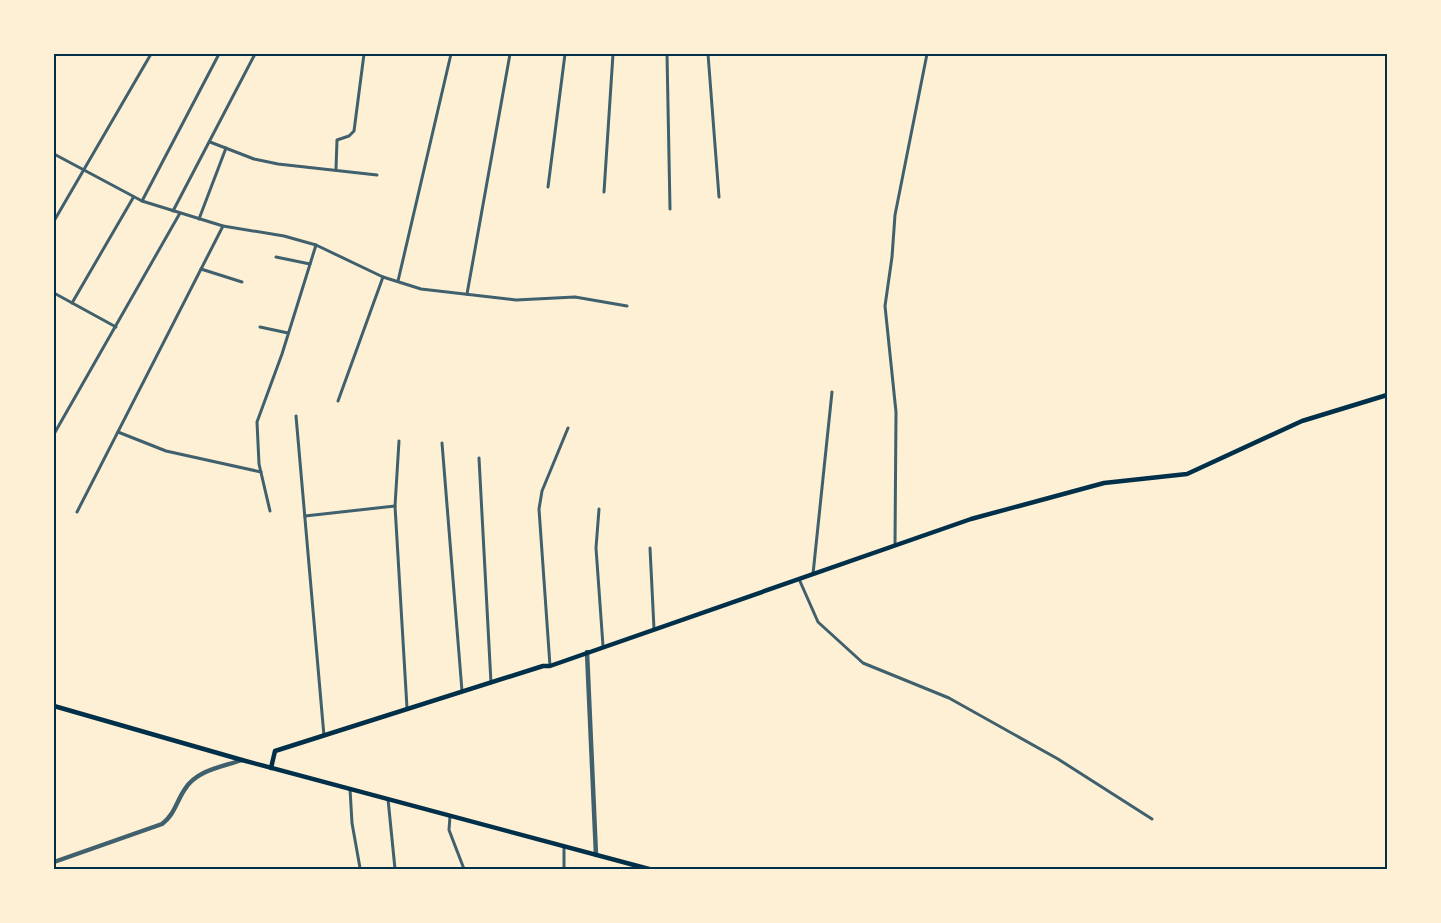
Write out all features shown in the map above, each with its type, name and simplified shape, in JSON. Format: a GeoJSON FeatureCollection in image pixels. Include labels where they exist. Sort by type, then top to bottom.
{"type":"FeatureCollection","features":[{"type":"Feature","properties":{"kind":"main road"},"geometry":{"type":"LineString","coordinates":[[271,768],[276,751],[407,708],[492,684],[543,666],[550,666],[971,519],[1104,483],[1187,474],[1302,420],[1387,395]]}},
{"type":"Feature","properties":{"kind":"main road"},"geometry":{"type":"LineString","coordinates":[[54,706],[271,768],[649,869]]}},
{"type":"Feature","properties":{"kind":"street"},"geometry":{"type":"LineString","coordinates":[[54,221],[151,54]]}},
{"type":"Feature","properties":{"kind":"street"},"geometry":{"type":"LineString","coordinates":[[142,201],[219,54]]}},
{"type":"Feature","properties":{"kind":"street"},"geometry":{"type":"LineString","coordinates":[[173,211],[256,54]]}},
{"type":"Feature","properties":{"kind":"street"},"geometry":{"type":"LineString","coordinates":[[336,169],[337,140],[349,136],[354,131],[364,54]]}},
{"type":"Feature","properties":{"kind":"street"},"geometry":{"type":"LineString","coordinates":[[398,280],[450,54]]}},
{"type":"Feature","properties":{"kind":"street"},"geometry":{"type":"LineString","coordinates":[[467,294],[510,54]]}},
{"type":"Feature","properties":{"kind":"street"},"geometry":{"type":"LineString","coordinates":[[548,187],[564,54]]}},
{"type":"Feature","properties":{"kind":"street"},"geometry":{"type":"LineString","coordinates":[[604,192],[613,54]]}},
{"type":"Feature","properties":{"kind":"street"},"geometry":{"type":"LineString","coordinates":[[667,54],[670,208]]}},
{"type":"Feature","properties":{"kind":"street"},"geometry":{"type":"LineString","coordinates":[[708,54],[719,197]]}},
{"type":"Feature","properties":{"kind":"street"},"geometry":{"type":"LineString","coordinates":[[895,545],[896,412],[885,306],[895,215],[928,54]]}},
{"type":"Feature","properties":{"kind":"street"},"geometry":{"type":"LineString","coordinates":[[210,142],[254,159],[278,164],[377,175]]}},
{"type":"Feature","properties":{"kind":"street"},"geometry":{"type":"LineString","coordinates":[[199,219],[226,148]]}},
{"type":"Feature","properties":{"kind":"street"},"geometry":{"type":"LineString","coordinates":[[54,154],[133,198],[223,226],[284,236],[316,245],[384,277],[421,289],[516,300],[575,298],[628,306]]}},
{"type":"Feature","properties":{"kind":"street"},"geometry":{"type":"LineString","coordinates":[[72,303],[133,198]]}},
{"type":"Feature","properties":{"kind":"street"},"geometry":{"type":"LineString","coordinates":[[54,434],[180,214]]}},
{"type":"Feature","properties":{"kind":"street"},"geometry":{"type":"LineString","coordinates":[[77,512],[223,226]]}},
{"type":"Feature","properties":{"kind":"street"},"geometry":{"type":"LineString","coordinates":[[270,511],[262,472],[257,422],[316,245]]}},
{"type":"Feature","properties":{"kind":"street"},"geometry":{"type":"LineString","coordinates":[[276,257],[310,264]]}},
{"type":"Feature","properties":{"kind":"street"},"geometry":{"type":"LineString","coordinates":[[201,270],[242,282]]}},
{"type":"Feature","properties":{"kind":"street"},"geometry":{"type":"LineString","coordinates":[[338,401],[384,277]]}},
{"type":"Feature","properties":{"kind":"street"},"geometry":{"type":"LineString","coordinates":[[54,293],[116,327]]}},
{"type":"Feature","properties":{"kind":"street"},"geometry":{"type":"LineString","coordinates":[[260,327],[288,333]]}},
{"type":"Feature","properties":{"kind":"street"},"geometry":{"type":"LineString","coordinates":[[813,574],[832,392]]}},
{"type":"Feature","properties":{"kind":"street"},"geometry":{"type":"LineString","coordinates":[[296,416],[324,736]]}},
{"type":"Feature","properties":{"kind":"street"},"geometry":{"type":"LineString","coordinates":[[550,666],[538,517],[542,491],[568,428]]}},
{"type":"Feature","properties":{"kind":"street"},"geometry":{"type":"LineString","coordinates":[[118,432],[166,451],[262,472]]}},
{"type":"Feature","properties":{"kind":"street"},"geometry":{"type":"LineString","coordinates":[[399,441],[396,506],[407,708]]}},
{"type":"Feature","properties":{"kind":"street"},"geometry":{"type":"LineString","coordinates":[[442,443],[462,691]]}},
{"type":"Feature","properties":{"kind":"street"},"geometry":{"type":"LineString","coordinates":[[479,458],[492,684]]}},
{"type":"Feature","properties":{"kind":"street"},"geometry":{"type":"LineString","coordinates":[[305,516],[396,506]]}},
{"type":"Feature","properties":{"kind":"street"},"geometry":{"type":"LineString","coordinates":[[598,509],[596,548],[603,646]]}},
{"type":"Feature","properties":{"kind":"street"},"geometry":{"type":"LineString","coordinates":[[650,548],[654,629]]}},
{"type":"Feature","properties":{"kind":"street"},"geometry":{"type":"LineString","coordinates":[[799,578],[818,622],[863,663],[949,698],[1058,759],[1152,819]]}},
{"type":"Feature","properties":{"kind":"street"},"geometry":{"type":"LineString","coordinates":[[587,652],[596,855]]}},
{"type":"Feature","properties":{"kind":"street"},"geometry":{"type":"LineString","coordinates":[[54,862],[162,824],[171,817],[184,790],[198,775],[242,760]]}},
{"type":"Feature","properties":{"kind":"street"},"geometry":{"type":"LineString","coordinates":[[350,789],[352,823],[360,868]]}},
{"type":"Feature","properties":{"kind":"street"},"geometry":{"type":"LineString","coordinates":[[388,799],[395,869]]}},
{"type":"Feature","properties":{"kind":"street"},"geometry":{"type":"LineString","coordinates":[[450,816],[449,830],[464,869]]}},
{"type":"Feature","properties":{"kind":"street"},"geometry":{"type":"LineString","coordinates":[[564,846],[564,869]]}}]}
